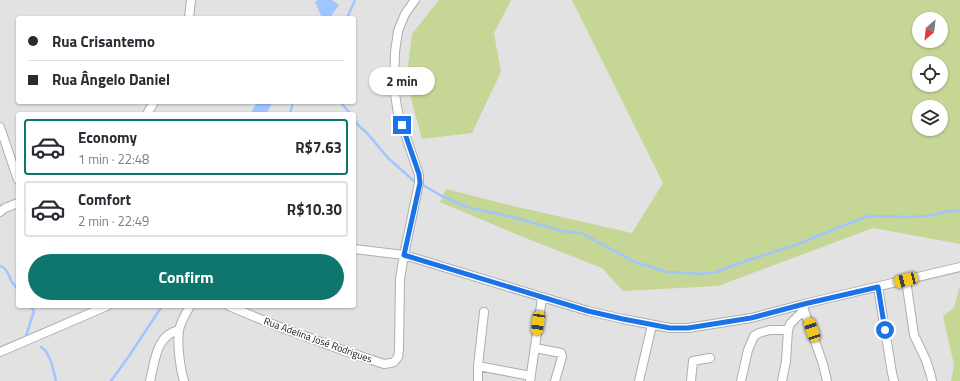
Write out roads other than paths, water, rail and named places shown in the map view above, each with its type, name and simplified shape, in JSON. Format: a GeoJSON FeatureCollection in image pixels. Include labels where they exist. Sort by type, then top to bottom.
{"type":"FeatureCollection","features":[{"type":"Feature","properties":{"kind":"street"},"geometry":{"type":"LineString","coordinates":[[189,16],[191,0]]}},
{"type":"Feature","properties":{"kind":"street"},"geometry":{"type":"LineString","coordinates":[[404,255],[420,183],[419,174],[398,113],[394,88],[395,52],[398,31],[405,14],[415,0]]}},
{"type":"Feature","properties":{"kind":"street"},"geometry":{"type":"LineString","coordinates":[[0,127],[16,174]]}},
{"type":"Feature","properties":{"kind":"street"},"geometry":{"type":"LineString","coordinates":[[0,212],[5,208],[16,204]]}},
{"type":"Feature","properties":{"kind":"street"},"geometry":{"type":"LineString","coordinates":[[356,249],[404,255],[588,311],[670,328],[688,328],[751,318],[804,307],[960,267]]}},
{"type":"Feature","properties":{"kind":"street","name":"Rua Adelina José Rodrigues"},"geometry":{"type":"LineString","coordinates":[[234,308],[345,352],[384,364],[391,363],[398,357],[399,350],[400,279],[404,255]]}},
{"type":"Feature","properties":{"kind":"street"},"geometry":{"type":"LineString","coordinates":[[906,280],[914,335],[926,360],[932,376],[932,381]]}},
{"type":"Feature","properties":{"kind":"street"},"geometry":{"type":"LineString","coordinates":[[878,287],[894,381]]}},
{"type":"Feature","properties":{"kind":"street"},"geometry":{"type":"LineString","coordinates":[[478,366],[530,378],[542,298]]}},
{"type":"Feature","properties":{"kind":"street"},"geometry":{"type":"LineString","coordinates":[[782,381],[786,361],[788,330],[790,324],[804,307]]}},
{"type":"Feature","properties":{"kind":"street"},"geometry":{"type":"LineString","coordinates":[[804,307],[823,364],[826,379]]}},
{"type":"Feature","properties":{"kind":"street"},"geometry":{"type":"LineString","coordinates":[[0,352],[102,308]]}},
{"type":"Feature","properties":{"kind":"street"},"geometry":{"type":"LineString","coordinates":[[184,381],[180,359],[179,330],[189,308]]}},
{"type":"Feature","properties":{"kind":"street"},"geometry":{"type":"LineString","coordinates":[[478,381],[478,366],[484,312]]}},
{"type":"Feature","properties":{"kind":"street"},"geometry":{"type":"LineString","coordinates":[[639,381],[652,325]]}},
{"type":"Feature","properties":{"kind":"street"},"geometry":{"type":"LineString","coordinates":[[150,381],[158,348],[168,335],[173,331],[179,330]]}},
{"type":"Feature","properties":{"kind":"street"},"geometry":{"type":"LineString","coordinates":[[741,381],[748,350],[754,336],[770,330],[788,330]]}},
{"type":"Feature","properties":{"kind":"street"},"geometry":{"type":"LineString","coordinates":[[535,348],[561,353],[562,357],[555,381]]}},
{"type":"Feature","properties":{"kind":"street"},"geometry":{"type":"LineString","coordinates":[[691,381],[693,361],[710,358]]}},
{"type":"Feature","properties":{"kind":"water"},"geometry":{"type":"Polygon","coordinates":[[[318,0],[332,0],[339,5],[331,16],[321,16],[315,2],[318,0]]]}},
{"type":"Feature","properties":{"kind":"water"},"geometry":{"type":"Polygon","coordinates":[[[256,104],[272,104],[267,112],[252,112],[256,104]]]}},
{"type":"Feature","properties":{"kind":"waterway"},"geometry":{"type":"LineString","coordinates":[[348,16],[355,0]]}},
{"type":"Feature","properties":{"kind":"waterway"},"geometry":{"type":"LineString","coordinates":[[290,112],[292,104]]}},
{"type":"Feature","properties":{"kind":"waterway"},"geometry":{"type":"LineString","coordinates":[[342,104],[349,112]]}},
{"type":"Feature","properties":{"kind":"waterway"},"geometry":{"type":"LineString","coordinates":[[356,122],[388,158],[415,182]]}},
{"type":"Feature","properties":{"kind":"waterway"},"geometry":{"type":"LineString","coordinates":[[423,185],[440,195],[470,208],[508,216],[566,232],[581,233],[637,263],[667,272],[700,274],[716,272],[801,243],[869,216],[909,217],[960,211]]}},
{"type":"Feature","properties":{"kind":"waterway"},"geometry":{"type":"LineString","coordinates":[[0,266],[3,267],[16,287]]}},
{"type":"Feature","properties":{"kind":"waterway"},"geometry":{"type":"LineString","coordinates":[[25,339],[34,311],[32,308]]}},
{"type":"Feature","properties":{"kind":"waterway"},"geometry":{"type":"LineString","coordinates":[[111,381],[161,308]]}},
{"type":"Feature","properties":{"kind":"waterway"},"geometry":{"type":"LineString","coordinates":[[41,347],[49,357],[56,381]]}}]}
